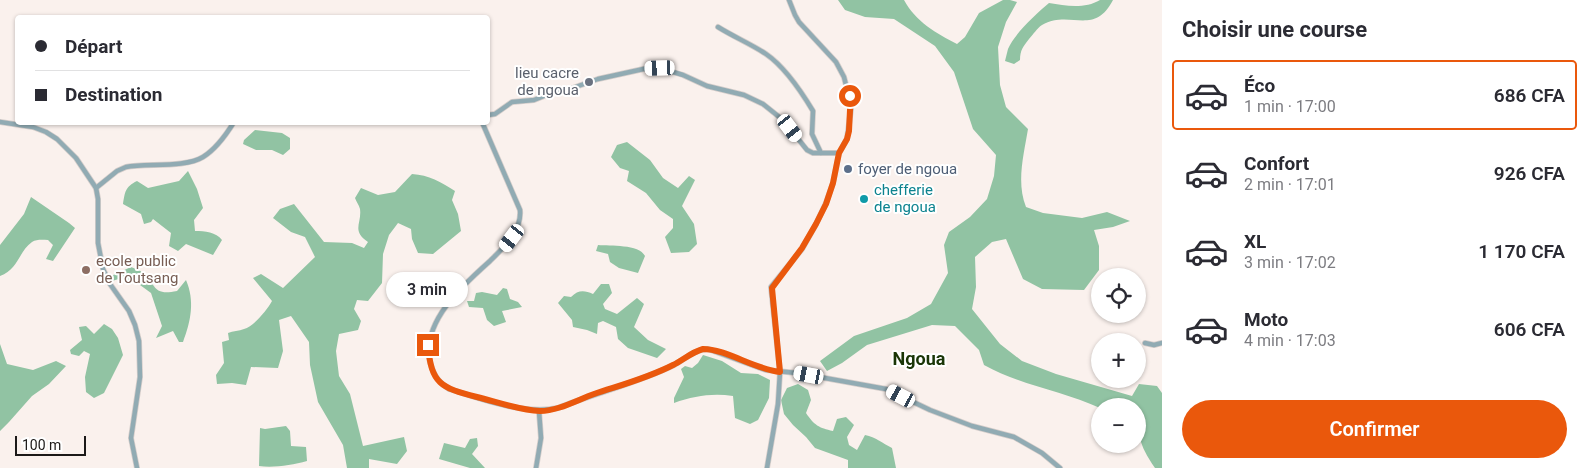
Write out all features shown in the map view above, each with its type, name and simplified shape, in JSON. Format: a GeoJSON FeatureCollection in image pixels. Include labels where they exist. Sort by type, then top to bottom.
{"type":"FeatureCollection","features":[{"type":"Feature","properties":{"kind":"street"},"geometry":{"type":"LineString","coordinates":[[768,468],[778,404],[780,372],[772,288],[802,248],[826,204],[833,183],[839,153],[847,139],[850,110],[850,96],[844,77],[836,62],[799,22],[789,0]]}},
{"type":"Feature","properties":{"kind":"street"},"geometry":{"type":"LineString","coordinates":[[718,27],[765,54],[781,67],[813,111],[812,134],[821,153]]}},
{"type":"Feature","properties":{"kind":"street"},"geometry":{"type":"LineString","coordinates":[[490,115],[495,114],[512,102],[534,100],[598,79],[648,68],[660,68],[706,86],[744,95],[764,104],[784,120],[807,150],[813,153],[839,153]]}},
{"type":"Feature","properties":{"kind":"street"},"geometry":{"type":"LineString","coordinates":[[0,122],[15,125]]}},
{"type":"Feature","properties":{"kind":"street"},"geometry":{"type":"LineString","coordinates":[[16,125],[46,132],[57,139],[76,158],[96,188],[98,199],[98,243],[103,269],[110,284],[129,311],[139,341],[140,377],[131,438],[137,468]]}},
{"type":"Feature","properties":{"kind":"street"},"geometry":{"type":"LineString","coordinates":[[96,188],[117,171],[126,167],[187,162],[204,157],[222,140],[232,125]]}},
{"type":"Feature","properties":{"kind":"street"},"geometry":{"type":"LineString","coordinates":[[483,125],[520,210],[521,218],[503,249],[462,288],[440,314],[434,325],[428,345],[429,357],[435,376],[441,384],[449,389],[499,403],[539,411],[558,408],[638,380],[675,365],[703,349],[716,351],[766,370],[798,373],[886,389],[930,410],[972,426],[1014,437],[1042,453],[1060,468]]}},
{"type":"Feature","properties":{"kind":"street"},"geometry":{"type":"LineString","coordinates":[[1146,343],[1154,345],[1162,343]]}},
{"type":"Feature","properties":{"kind":"street"},"geometry":{"type":"LineString","coordinates":[[536,468],[541,438],[539,411]]}},
{"type":"Feature","properties":{"kind":"green space"},"geometry":{"type":"Polygon","coordinates":[[[838,0],[904,0],[920,21],[957,44],[965,37],[979,13],[1003,0],[1017,2],[1006,22],[998,47],[1000,85],[1006,107],[1028,129],[1021,178],[1026,207],[1043,213],[1082,218],[1107,212],[1130,221],[1113,227],[1094,230],[1099,246],[1099,268],[1091,268],[1091,281],[1084,290],[1042,289],[1023,279],[1006,239],[992,242],[975,257],[976,287],[972,309],[1000,344],[1022,361],[1056,374],[1091,384],[1091,388],[1104,388],[1132,396],[1137,388],[1146,388],[1146,385],[1157,386],[1162,393],[1162,468],[1155,468],[1146,453],[1146,398],[1091,398],[1091,404],[1012,378],[984,365],[979,350],[955,326],[932,325],[867,345],[827,371],[820,361],[854,336],[907,318],[931,304],[948,273],[944,245],[949,232],[970,217],[987,199],[994,176],[996,155],[973,129],[954,72],[935,46],[894,19],[865,17],[845,10],[838,0]]]}},
{"type":"Feature","properties":{"kind":"green space"},"geometry":{"type":"Polygon","coordinates":[[[1100,0],[1113,0],[1106,11],[1098,17],[1090,20],[1052,21],[1042,25],[1024,47],[1020,60],[1014,64],[1005,61],[1011,43],[1032,18],[1049,3],[1082,6],[1100,0]]]}},
{"type":"Feature","properties":{"kind":"green space"},"geometry":{"type":"Polygon","coordinates":[[[255,130],[282,133],[290,138],[290,149],[283,155],[272,150],[256,150],[243,144],[244,140],[255,130]]]}},
{"type":"Feature","properties":{"kind":"green space"},"geometry":{"type":"Polygon","coordinates":[[[627,142],[650,160],[663,178],[678,188],[689,176],[695,180],[682,206],[694,224],[697,244],[689,252],[671,253],[665,237],[673,228],[673,219],[660,210],[646,193],[627,181],[629,171],[620,168],[611,157],[617,145],[627,142]]]}},
{"type":"Feature","properties":{"kind":"green space"},"geometry":{"type":"Polygon","coordinates":[[[188,171],[197,189],[203,208],[194,220],[195,231],[213,234],[222,240],[213,255],[186,244],[178,251],[169,246],[171,233],[153,219],[151,222],[144,224],[141,214],[123,204],[126,190],[137,181],[148,188],[179,181],[188,171]]]}},
{"type":"Feature","properties":{"kind":"green space"},"geometry":{"type":"Polygon","coordinates":[[[412,174],[435,180],[455,191],[452,200],[458,214],[461,231],[433,254],[418,253],[412,239],[411,229],[398,223],[389,235],[383,254],[382,283],[368,301],[357,300],[354,309],[361,321],[358,330],[339,334],[336,351],[339,376],[350,394],[363,446],[404,437],[407,451],[397,464],[369,459],[369,468],[347,468],[343,445],[318,402],[310,365],[309,342],[291,316],[279,320],[283,351],[278,368],[251,367],[246,385],[232,383],[217,384],[216,375],[224,363],[222,342],[229,340],[228,333],[252,325],[264,313],[272,301],[253,278],[261,274],[283,288],[315,257],[305,237],[291,232],[273,218],[280,209],[294,204],[324,242],[352,243],[364,248],[368,242],[360,234],[358,227],[360,209],[355,198],[361,188],[378,195],[395,192],[412,174]]]}},
{"type":"Feature","properties":{"kind":"green space"},"geometry":{"type":"Polygon","coordinates":[[[31,197],[75,228],[53,261],[46,259],[53,245],[48,240],[36,240],[24,250],[11,269],[0,276],[0,245],[24,214],[31,197]]]}},
{"type":"Feature","properties":{"kind":"green space"},"geometry":{"type":"Polygon","coordinates":[[[598,245],[624,246],[642,252],[645,256],[638,273],[619,268],[610,262],[608,254],[596,251],[598,245]]]}},
{"type":"Feature","properties":{"kind":"green space"},"geometry":{"type":"Polygon","coordinates":[[[131,267],[142,272],[159,291],[163,292],[177,291],[186,280],[189,288],[191,311],[183,342],[179,342],[173,331],[156,338],[162,326],[151,293],[140,285],[122,278],[112,281],[111,276],[131,267]]]}},
{"type":"Feature","properties":{"kind":"green space"},"geometry":{"type":"Polygon","coordinates":[[[601,284],[609,284],[612,293],[603,304],[605,309],[617,314],[637,298],[644,304],[634,327],[648,340],[666,349],[657,358],[628,348],[618,339],[616,327],[603,321],[598,323],[597,334],[573,327],[572,320],[558,303],[564,296],[571,297],[579,292],[584,291],[593,294],[601,284]]]}},
{"type":"Feature","properties":{"kind":"green space"},"geometry":{"type":"Polygon","coordinates":[[[503,288],[507,289],[510,299],[518,302],[522,307],[502,311],[506,322],[494,326],[487,320],[483,308],[469,307],[467,301],[474,301],[476,293],[482,292],[497,295],[503,288]]]}},
{"type":"Feature","properties":{"kind":"green space"},"geometry":{"type":"Polygon","coordinates":[[[104,324],[112,329],[118,338],[123,355],[104,393],[94,398],[86,392],[85,377],[90,354],[84,351],[79,356],[71,354],[70,350],[82,340],[79,327],[86,326],[94,334],[104,324]]]}},
{"type":"Feature","properties":{"kind":"green space"},"geometry":{"type":"Polygon","coordinates":[[[0,344],[7,364],[33,370],[56,361],[66,366],[49,384],[32,396],[0,431],[0,344]]]}},
{"type":"Feature","properties":{"kind":"green space"},"geometry":{"type":"Polygon","coordinates":[[[703,355],[722,361],[741,373],[758,374],[770,380],[769,398],[758,420],[750,424],[735,418],[733,396],[703,396],[674,403],[674,398],[684,377],[681,369],[685,366],[692,368],[703,355]]]}},
{"type":"Feature","properties":{"kind":"green space"},"geometry":{"type":"Polygon","coordinates":[[[798,384],[808,390],[811,400],[806,413],[814,423],[833,431],[837,419],[846,417],[854,425],[847,437],[849,445],[857,450],[865,435],[876,439],[892,448],[896,468],[848,468],[848,460],[815,448],[784,414],[781,400],[787,388],[798,384]]]}},
{"type":"Feature","properties":{"kind":"green space"},"geometry":{"type":"Polygon","coordinates":[[[286,426],[290,431],[291,446],[306,447],[307,461],[283,466],[259,466],[260,428],[286,426]]]}},
{"type":"Feature","properties":{"kind":"green space"},"geometry":{"type":"Polygon","coordinates":[[[477,438],[478,446],[472,454],[485,468],[470,468],[439,459],[444,443],[465,448],[470,439],[477,438]]]}},
{"type":"Feature","properties":{"kind":"place","name":"lieu cacre de ngoua"},"geometry":{"type":"Point","coordinates":[589,82]}},
{"type":"Feature","properties":{"kind":"place","name":"foyer de ngoua"},"geometry":{"type":"Point","coordinates":[848,169]}},
{"type":"Feature","properties":{"kind":"place","name":"chefferie de ngoua"},"geometry":{"type":"Point","coordinates":[864,199]}},
{"type":"Feature","properties":{"kind":"place","name":"ecole public de Toutsang"},"geometry":{"type":"Point","coordinates":[86,270]}},
{"type":"Feature","properties":{"kind":"district","name":"Ngoua"},"geometry":{"type":"Point","coordinates":[919,358]}},
{"type":"Feature","properties":{"kind":"route"},"geometry":{"type":"LineString","coordinates":[[428,345],[431,367],[435,376],[441,384],[449,389],[518,408],[539,411],[558,408],[638,380],[675,365],[698,350],[703,349],[716,351],[766,370],[780,372],[772,288],[802,248],[826,204],[833,183],[837,159],[849,131],[850,96]]}}]}
